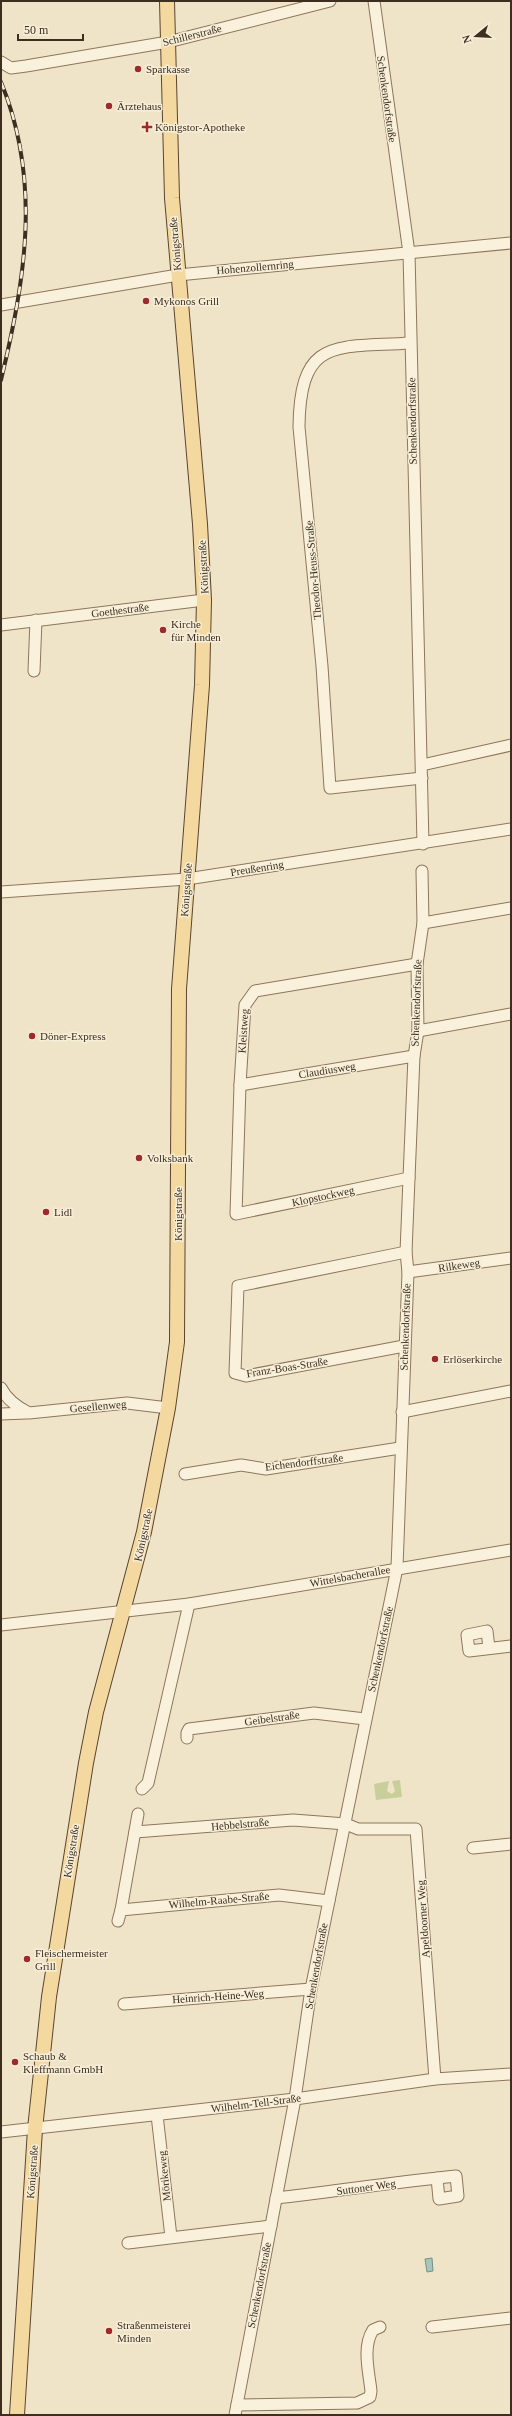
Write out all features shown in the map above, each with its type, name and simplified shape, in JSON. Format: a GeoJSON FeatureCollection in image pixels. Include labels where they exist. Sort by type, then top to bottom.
{"type":"FeatureCollection","features":[{"type":"Feature","properties":{"kind":"main road","name":"Königstraße"},"geometry":{"type":"LineString","coordinates":[[17,2415],[35,2129],[48,1997],[82,1786],[96,1712],[125,1611],[144,1532],[168,1408],[177,1335],[179,989],[202,685],[204,600],[200,517],[178,274],[170,165],[167,1]]}},
{"type":"Feature","properties":{"kind":"street","name":"Schillerstraße"},"geometry":{"type":"LineString","coordinates":[[3,64],[11,68],[26,66],[168,42],[330,1]]}},
{"type":"Feature","properties":{"kind":"street","name":"Schenkendorfstraße"},"geometry":{"type":"LineString","coordinates":[[374,1],[409,253],[423,844]]}},
{"type":"Feature","properties":{"kind":"street","name":"Hohenzollernring"},"geometry":{"type":"LineString","coordinates":[[1,305],[178,274],[511,243]]}},
{"type":"Feature","properties":{"kind":"street","name":"Theodor-Heuss-Straße"},"geometry":{"type":"LineString","coordinates":[[410,343],[341,347],[320,356],[310,368],[304,382],[299,404],[299,427],[322,666],[330,788],[422,778]]}},
{"type":"Feature","properties":{"kind":"street","name":"Goethestraße"},"geometry":{"type":"LineString","coordinates":[[1,625],[204,600]]}},
{"type":"Feature","properties":{"kind":"street"},"geometry":{"type":"LineString","coordinates":[[34,670],[36,620]]}},
{"type":"Feature","properties":{"kind":"street"},"geometry":{"type":"LineString","coordinates":[[422,764],[511,745]]}},
{"type":"Feature","properties":{"kind":"street","name":"Preußenring"},"geometry":{"type":"LineString","coordinates":[[1,892],[187,879],[423,844],[511,829]]}},
{"type":"Feature","properties":{"kind":"street","name":"Schenkendorfstraße"},"geometry":{"type":"LineString","coordinates":[[236,2410],[295,2099],[311,1989],[328,1901],[346,1824],[365,1719],[397,1568],[400,1448],[408,1272],[406,1252],[414,1056],[418,1031],[417,964],[422,923],[422,871]]}},
{"type":"Feature","properties":{"kind":"street"},"geometry":{"type":"LineString","coordinates":[[422,923],[511,908]]}},
{"type":"Feature","properties":{"kind":"street","name":"Kleistweg"},"geometry":{"type":"LineString","coordinates":[[236,1214],[240,1085],[245,1003],[255,991],[417,964]]}},
{"type":"Feature","properties":{"kind":"street"},"geometry":{"type":"LineString","coordinates":[[418,1031],[511,1014]]}},
{"type":"Feature","properties":{"kind":"street","name":"Claudiusweg"},"geometry":{"type":"LineString","coordinates":[[240,1085],[414,1056]]}},
{"type":"Feature","properties":{"kind":"street","name":"Klopstockweg"},"geometry":{"type":"LineString","coordinates":[[236,1214],[409,1178]]}},
{"type":"Feature","properties":{"kind":"street","name":"Franz-Boas-Straße"},"geometry":{"type":"LineString","coordinates":[[404,1346],[246,1376],[235,1373],[238,1286],[406,1252]]}},
{"type":"Feature","properties":{"kind":"street","name":"Rilkeweg"},"geometry":{"type":"LineString","coordinates":[[408,1272],[511,1258]]}},
{"type":"Feature","properties":{"kind":"street"},"geometry":{"type":"LineString","coordinates":[[1,1388],[4,1395],[17,1407],[29,1413]]}},
{"type":"Feature","properties":{"kind":"street"},"geometry":{"type":"LineString","coordinates":[[402,1412],[511,1391]]}},
{"type":"Feature","properties":{"kind":"street","name":"Gesellenweg"},"geometry":{"type":"LineString","coordinates":[[1,1414],[29,1413],[127,1403],[168,1408]]}},
{"type":"Feature","properties":{"kind":"street","name":"Eichendorffstraße"},"geometry":{"type":"LineString","coordinates":[[184,1474],[241,1465],[266,1469],[400,1448]]}},
{"type":"Feature","properties":{"kind":"street","name":"Wittelsbacherallee"},"geometry":{"type":"LineString","coordinates":[[1,1625],[189,1604],[511,1550]]}},
{"type":"Feature","properties":{"kind":"street"},"geometry":{"type":"LineString","coordinates":[[142,1789],[148,1783],[189,1604]]}},
{"type":"Feature","properties":{"kind":"street"},"geometry":{"type":"LineString","coordinates":[[489,1648],[511,1646]]}},
{"type":"Feature","properties":{"kind":"street","name":"Geibelstraße"},"geometry":{"type":"LineString","coordinates":[[187,1738],[189,1729],[314,1713],[365,1719]]}},
{"type":"Feature","properties":{"kind":"street"},"geometry":{"type":"LineString","coordinates":[[118,1921],[138,1814]]}},
{"type":"Feature","properties":{"kind":"street","name":"Hebbelstraße"},"geometry":{"type":"LineString","coordinates":[[135,1832],[293,1820],[346,1824]]}},
{"type":"Feature","properties":{"kind":"street","name":"Apeldoorner Weg"},"geometry":{"type":"LineString","coordinates":[[346,1824],[358,1829],[416,1829],[436,2079]]}},
{"type":"Feature","properties":{"kind":"street"},"geometry":{"type":"LineString","coordinates":[[473,1848],[511,1844]]}},
{"type":"Feature","properties":{"kind":"street","name":"Wilhelm-Raabe-Straße"},"geometry":{"type":"LineString","coordinates":[[121,1910],[280,1895],[328,1901]]}},
{"type":"Feature","properties":{"kind":"street","name":"Heinrich-Heine-Weg"},"geometry":{"type":"LineString","coordinates":[[124,2004],[311,1989]]}},
{"type":"Feature","properties":{"kind":"street","name":"Wilhelm-Tell-Straße"},"geometry":{"type":"LineString","coordinates":[[1,2132],[295,2099],[436,2079],[511,2074]]}},
{"type":"Feature","properties":{"kind":"street","name":"Mörikeweg"},"geometry":{"type":"LineString","coordinates":[[158,2115],[171,2237]]}},
{"type":"Feature","properties":{"kind":"street","name":"Suttoner Weg"},"geometry":{"type":"LineString","coordinates":[[276,2198],[437,2178],[456,2176],[458,2196],[439,2199],[437,2178]]}},
{"type":"Feature","properties":{"kind":"street"},"geometry":{"type":"LineString","coordinates":[[128,2243],[271,2226]]}},
{"type":"Feature","properties":{"kind":"street"},"geometry":{"type":"LineString","coordinates":[[432,2327],[511,2318]]}},
{"type":"Feature","properties":{"kind":"street"},"geometry":{"type":"LineString","coordinates":[[236,2410],[357,2403],[365,2401],[370,2397],[371,2391],[367,2346],[368,2337],[373,2330],[380,2327]]}},
{"type":"Feature","properties":{"kind":"green space"},"geometry":{"type":"Polygon","coordinates":[[[400,1780],[402,1797],[376,1800],[374,1784],[389,1781],[387,1791],[392,1794],[395,1791],[392,1781],[400,1780]]]}},
{"type":"Feature","properties":{"kind":"water"},"geometry":{"type":"Polygon","coordinates":[[[432,2258],[433,2271],[427,2272],[425,2259],[432,2258]]]}},
{"type":"Feature","properties":{"kind":"railway"},"geometry":{"type":"LineString","coordinates":[[1,82],[14,119],[22,157],[25,194],[25,231],[22,268],[10,343],[1,380]]}},
{"type":"Feature","properties":{"kind":"place","name":"Sparkasse"},"geometry":{"type":"Point","coordinates":[138,69]}},
{"type":"Feature","properties":{"kind":"place","name":"Ärztehaus"},"geometry":{"type":"Point","coordinates":[109,106]}},
{"type":"Feature","properties":{"kind":"place","name":"Königstor-Apotheke"},"geometry":{"type":"Point","coordinates":[147,127]}},
{"type":"Feature","properties":{"kind":"place","name":"Mykonos Grill"},"geometry":{"type":"Point","coordinates":[146,301]}},
{"type":"Feature","properties":{"kind":"place","name":"Kirche für Minden"},"geometry":{"type":"Point","coordinates":[163,630]}},
{"type":"Feature","properties":{"kind":"place","name":"Döner-Express"},"geometry":{"type":"Point","coordinates":[32,1036]}},
{"type":"Feature","properties":{"kind":"place","name":"Volksbank"},"geometry":{"type":"Point","coordinates":[139,1158]}},
{"type":"Feature","properties":{"kind":"place","name":"Lidl"},"geometry":{"type":"Point","coordinates":[46,1212]}},
{"type":"Feature","properties":{"kind":"place","name":"Erlöserkirche"},"geometry":{"type":"Point","coordinates":[435,1359]}},
{"type":"Feature","properties":{"kind":"place","name":"Fleischermeister Grill"},"geometry":{"type":"Point","coordinates":[27,1959]}},
{"type":"Feature","properties":{"kind":"place","name":"Schaub & Kleffmann GmbH"},"geometry":{"type":"Point","coordinates":[15,2062]}},
{"type":"Feature","properties":{"kind":"place","name":"Straßenmeisterei Minden"},"geometry":{"type":"Point","coordinates":[109,2331]}}]}
